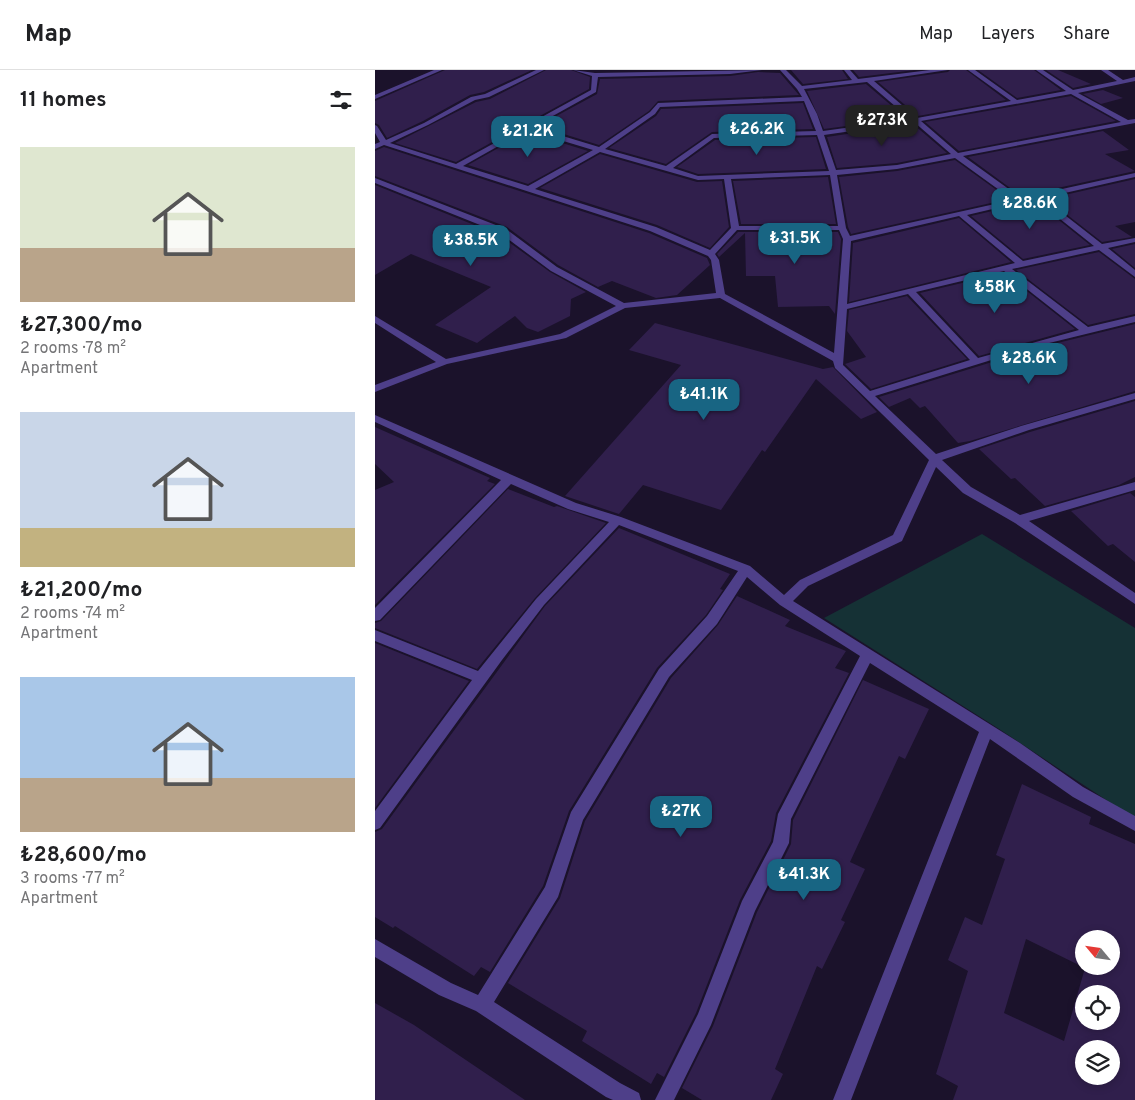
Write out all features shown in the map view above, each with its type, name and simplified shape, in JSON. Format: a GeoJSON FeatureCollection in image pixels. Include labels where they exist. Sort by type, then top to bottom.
{"type":"FeatureCollection","features":[{"type":"Feature","properties":{"kind":"street"},"geometry":{"type":"LineString","coordinates":[[375,97],[439,70]]}},
{"type":"Feature","properties":{"kind":"street"},"geometry":{"type":"LineString","coordinates":[[375,147],[426,124],[473,98],[487,96],[541,70]]}},
{"type":"Feature","properties":{"kind":"street"},"geometry":{"type":"LineString","coordinates":[[576,70],[595,75],[759,70]]}},
{"type":"Feature","properties":{"kind":"street"},"geometry":{"type":"LineString","coordinates":[[783,70],[800,88],[813,114],[833,173],[842,228],[847,239],[838,366],[967,490],[1019,520],[1135,599]]}},
{"type":"Feature","properties":{"kind":"street"},"geometry":{"type":"LineString","coordinates":[[847,70],[857,81]]}},
{"type":"Feature","properties":{"kind":"street"},"geometry":{"type":"LineString","coordinates":[[800,88],[869,80],[913,72],[945,70]]}},
{"type":"Feature","properties":{"kind":"street"},"geometry":{"type":"LineString","coordinates":[[971,70],[1015,101]]}},
{"type":"Feature","properties":{"kind":"street"},"geometry":{"type":"LineString","coordinates":[[1039,70],[1072,92],[1135,127]]}},
{"type":"Feature","properties":{"kind":"street"},"geometry":{"type":"LineString","coordinates":[[1104,70],[1121,81]]}},
{"type":"Feature","properties":{"kind":"street"},"geometry":{"type":"LineString","coordinates":[[457,166],[594,91],[595,75]]}},
{"type":"Feature","properties":{"kind":"street"},"geometry":{"type":"LineString","coordinates":[[669,168],[712,136],[820,133],[915,120],[1135,79]]}},
{"type":"Feature","properties":{"kind":"street"},"geometry":{"type":"LineString","coordinates":[[869,80],[955,156],[1019,200]]}},
{"type":"Feature","properties":{"kind":"street"},"geometry":{"type":"LineString","coordinates":[[529,190],[600,149],[653,113],[657,105],[806,99]]}},
{"type":"Feature","properties":{"kind":"street"},"geometry":{"type":"LineString","coordinates":[[527,128],[698,178],[833,173],[897,167],[1135,121]]}},
{"type":"Feature","properties":{"kind":"street"},"geometry":{"type":"LineString","coordinates":[[375,127],[384,143],[653,229],[711,254],[715,260],[721,295]]}},
{"type":"Feature","properties":{"kind":"street"},"geometry":{"type":"LineString","coordinates":[[847,239],[962,215],[1019,200],[1135,175]]}},
{"type":"Feature","properties":{"kind":"street"},"geometry":{"type":"LineString","coordinates":[[727,177],[735,228]]}},
{"type":"Feature","properties":{"kind":"street"},"geometry":{"type":"LineString","coordinates":[[375,180],[503,231],[554,269],[623,306]]}},
{"type":"Feature","properties":{"kind":"street"},"geometry":{"type":"LineString","coordinates":[[1037,197],[1135,274]]}},
{"type":"Feature","properties":{"kind":"street"},"geometry":{"type":"LineString","coordinates":[[962,215],[1021,264]]}},
{"type":"Feature","properties":{"kind":"street"},"geometry":{"type":"LineString","coordinates":[[711,254],[735,228],[842,228]]}},
{"type":"Feature","properties":{"kind":"street"},"geometry":{"type":"LineString","coordinates":[[841,308],[1021,264],[1135,240]]}},
{"type":"Feature","properties":{"kind":"street"},"geometry":{"type":"LineString","coordinates":[[1006,268],[1085,330]]}},
{"type":"Feature","properties":{"kind":"street"},"geometry":{"type":"LineString","coordinates":[[910,291],[975,360]]}},
{"type":"Feature","properties":{"kind":"street"},"geometry":{"type":"LineString","coordinates":[[375,389],[444,362],[563,336],[623,306],[721,295],[839,360]]}},
{"type":"Feature","properties":{"kind":"street"},"geometry":{"type":"LineString","coordinates":[[375,319],[444,362]]}},
{"type":"Feature","properties":{"kind":"street"},"geometry":{"type":"LineString","coordinates":[[867,395],[975,360],[1085,330],[1135,319]]}},
{"type":"Feature","properties":{"kind":"street"},"geometry":{"type":"LineString","coordinates":[[784,602],[804,583],[898,538],[935,458],[1025,428],[1135,396]]}},
{"type":"Feature","properties":{"kind":"street"},"geometry":{"type":"LineString","coordinates":[[375,418],[572,506],[617,520],[746,569],[784,602],[987,730],[1078,792],[1135,824]]}},
{"type":"Feature","properties":{"kind":"street"},"geometry":{"type":"LineString","coordinates":[[375,616],[509,479]]}},
{"type":"Feature","properties":{"kind":"street"},"geometry":{"type":"LineString","coordinates":[[1019,520],[1135,486]]}},
{"type":"Feature","properties":{"kind":"street"},"geometry":{"type":"LineString","coordinates":[[375,823],[481,678],[540,602],[617,520]]}},
{"type":"Feature","properties":{"kind":"street"},"geometry":{"type":"LineString","coordinates":[[482,1005],[552,891],[576,817],[664,673],[712,620],[746,569]]}},
{"type":"Feature","properties":{"kind":"street"},"geometry":{"type":"LineString","coordinates":[[375,635],[481,678]]}},
{"type":"Feature","properties":{"kind":"street"},"geometry":{"type":"LineString","coordinates":[[664,1100],[705,1019],[748,907],[781,843],[783,819],[832,720],[867,655]]}},
{"type":"Feature","properties":{"kind":"street"},"geometry":{"type":"LineString","coordinates":[[842,1100],[987,730]]}},
{"type":"Feature","properties":{"kind":"street"},"geometry":{"type":"LineString","coordinates":[[375,948],[445,989],[482,1005],[631,1100]]}},
{"type":"Feature","properties":{"kind":"green space"},"geometry":{"type":"Polygon","coordinates":[[[982,534],[1135,628],[1135,819],[996,727],[824,618],[982,534]]]}},
{"type":"Feature","properties":{"kind":"building"},"geometry":{"type":"Polygon","coordinates":[[[445,70],[532,70],[484,92],[470,95],[387,138],[379,125],[375,123],[375,101],[445,70]]]}},
{"type":"Feature","properties":{"kind":"building"},"geometry":{"type":"Polygon","coordinates":[[[546,70],[571,70],[590,77],[589,89],[456,162],[395,143],[476,102],[490,99],[546,70]]]}},
{"type":"Feature","properties":{"kind":"building"},"geometry":{"type":"Polygon","coordinates":[[[791,70],[842,70],[848,79],[803,84],[791,70]]]}},
{"type":"Feature","properties":{"kind":"building"},"geometry":{"type":"Polygon","coordinates":[[[853,70],[915,70],[859,77],[853,70]]]}},
{"type":"Feature","properties":{"kind":"building"},"geometry":{"type":"Polygon","coordinates":[[[950,70],[966,70],[1006,100],[918,116],[878,82],[948,72],[950,70]]]}},
{"type":"Feature","properties":{"kind":"building"},"geometry":{"type":"Polygon","coordinates":[[[978,70],[1034,70],[1061,90],[1017,98],[978,70]]]}},
{"type":"Feature","properties":{"kind":"building"},"geometry":{"type":"Polygon","coordinates":[[[1046,70],[1058,70],[1091,84],[1073,88],[1046,70]]]}},
{"type":"Feature","properties":{"kind":"building"},"geometry":{"type":"Polygon","coordinates":[[[758,72],[780,73],[799,95],[658,101],[649,111],[599,145],[538,126],[597,94],[600,79],[730,76],[758,72]]]}},
{"type":"Feature","properties":{"kind":"building"},"geometry":{"type":"Polygon","coordinates":[[[866,84],[906,118],[824,129],[807,91],[866,84]]]}},
{"type":"Feature","properties":{"kind":"building"},"geometry":{"type":"Polygon","coordinates":[[[1103,90],[1123,98],[1101,104],[1083,94],[1103,90]]]}},
{"type":"Feature","properties":{"kind":"building"},"geometry":{"type":"Polygon","coordinates":[[[1071,96],[1116,121],[959,151],[925,122],[1071,96]]]}},
{"type":"Feature","properties":{"kind":"building"},"geometry":{"type":"Polygon","coordinates":[[[803,103],[813,129],[712,132],[666,164],[609,148],[656,116],[661,109],[803,103]]]}},
{"type":"Feature","properties":{"kind":"building"},"geometry":{"type":"Polygon","coordinates":[[[913,124],[947,153],[897,163],[837,168],[827,137],[913,124]]]}},
{"type":"Feature","properties":{"kind":"building"},"geometry":{"type":"Polygon","coordinates":[[[1103,131],[1129,150],[1105,154],[1135,171],[1021,196],[968,157],[1103,131]]]}},
{"type":"Feature","properties":{"kind":"building"},"geometry":{"type":"Polygon","coordinates":[[[527,132],[588,151],[528,184],[468,165],[527,132]]]}},
{"type":"Feature","properties":{"kind":"building"},"geometry":{"type":"Polygon","coordinates":[[[816,137],[826,169],[698,174],[677,167],[715,140],[816,137]]]}},
{"type":"Feature","properties":{"kind":"building"},"geometry":{"type":"Polygon","coordinates":[[[384,147],[649,233],[707,258],[710,265],[677,295],[656,298],[612,281],[598,287],[558,265],[507,227],[375,176],[375,151],[384,147]]]}},
{"type":"Feature","properties":{"kind":"building"},"geometry":{"type":"Polygon","coordinates":[[[600,154],[697,182],[722,181],[729,227],[710,248],[657,225],[540,188],[600,154]]]}},
{"type":"Feature","properties":{"kind":"building"},"geometry":{"type":"Polygon","coordinates":[[[955,160],[1009,199],[851,234],[839,177],[897,171],[955,160]]]}},
{"type":"Feature","properties":{"kind":"building"},"geometry":{"type":"Polygon","coordinates":[[[828,177],[836,224],[741,224],[733,181],[828,177]]]}},
{"type":"Feature","properties":{"kind":"building"},"geometry":{"type":"Polygon","coordinates":[[[1135,179],[1135,222],[1115,226],[1132,237],[1102,242],[1047,199],[1135,179]]]}},
{"type":"Feature","properties":{"kind":"building"},"geometry":{"type":"Polygon","coordinates":[[[375,185],[499,235],[550,272],[586,292],[571,299],[570,316],[538,332],[527,328],[515,316],[477,343],[435,325],[491,287],[411,254],[375,275],[375,185]]]}},
{"type":"Feature","properties":{"kind":"building"},"geometry":{"type":"Polygon","coordinates":[[[1035,201],[1090,245],[1023,259],[971,216],[1035,201]]]}},
{"type":"Feature","properties":{"kind":"building"},"geometry":{"type":"Polygon","coordinates":[[[959,218],[1011,262],[849,302],[853,243],[959,218]]]}},
{"type":"Feature","properties":{"kind":"building"},"geometry":{"type":"Polygon","coordinates":[[[738,232],[838,232],[841,239],[835,314],[829,306],[778,307],[775,276],[746,276],[745,233],[719,257],[717,254],[738,232]]]}},
{"type":"Feature","properties":{"kind":"building"},"geometry":{"type":"Polygon","coordinates":[[[1135,244],[1135,268],[1112,249],[1135,244]]]}},
{"type":"Feature","properties":{"kind":"building"},"geometry":{"type":"Polygon","coordinates":[[[1099,252],[1135,279],[1135,314],[1088,325],[1016,270],[1099,252]]]}},
{"type":"Feature","properties":{"kind":"building"},"geometry":{"type":"Polygon","coordinates":[[[1004,273],[1075,329],[979,356],[920,293],[1004,273]]]}},
{"type":"Feature","properties":{"kind":"building"},"geometry":{"type":"Polygon","coordinates":[[[907,296],[967,359],[871,389],[845,364],[866,357],[847,331],[849,310],[907,296]]]}},
{"type":"Feature","properties":{"kind":"building"},"geometry":{"type":"Polygon","coordinates":[[[655,323],[823,369],[833,367],[877,412],[861,419],[816,379],[765,452],[762,450],[721,510],[643,485],[619,514],[565,496],[681,365],[629,350],[655,323]]]}},
{"type":"Feature","properties":{"kind":"building"},"geometry":{"type":"Polygon","coordinates":[[[1135,324],[1135,391],[970,441],[958,443],[925,406],[920,408],[910,398],[889,407],[879,397],[1037,348],[1135,324]]]}},
{"type":"Feature","properties":{"kind":"building"},"geometry":{"type":"Polygon","coordinates":[[[1135,401],[1135,477],[1119,485],[1045,506],[1015,478],[1011,479],[979,449],[1030,432],[1135,401]]]}},
{"type":"Feature","properties":{"kind":"building"},"geometry":{"type":"Polygon","coordinates":[[[375,427],[490,478],[487,481],[495,484],[375,605],[375,490],[394,482],[375,464],[375,427]]]}},
{"type":"Feature","properties":{"kind":"building"},"geometry":{"type":"Polygon","coordinates":[[[508,489],[554,507],[557,506],[606,523],[535,598],[477,669],[375,628],[375,623],[381,621],[508,489]]]}},
{"type":"Feature","properties":{"kind":"building"},"geometry":{"type":"Polygon","coordinates":[[[1130,493],[1135,497],[1135,562],[1113,544],[1108,546],[1071,511],[1130,493]]]}},
{"type":"Feature","properties":{"kind":"building"},"geometry":{"type":"Polygon","coordinates":[[[619,528],[730,574],[720,589],[723,590],[706,615],[657,668],[569,811],[543,886],[490,972],[481,967],[474,976],[395,926],[393,928],[375,917],[375,832],[382,829],[545,606],[619,528]]]}},
{"type":"Feature","properties":{"kind":"building"},"geometry":{"type":"Polygon","coordinates":[[[737,596],[790,620],[785,626],[846,651],[835,668],[849,673],[776,813],[771,841],[740,900],[696,1013],[664,1077],[657,1073],[651,1084],[582,1041],[587,1031],[508,983],[560,898],[585,821],[671,678],[718,625],[737,596]]]}},
{"type":"Feature","properties":{"kind":"building"},"geometry":{"type":"Polygon","coordinates":[[[375,643],[469,681],[375,808],[375,643]]]}},
{"type":"Feature","properties":{"kind":"building"},"geometry":{"type":"Polygon","coordinates":[[[863,680],[929,709],[905,759],[899,756],[850,862],[865,869],[841,920],[845,922],[822,969],[817,966],[775,1069],[783,1074],[771,1100],[702,1100],[682,1088],[713,1026],[757,912],[791,844],[793,820],[863,680]]]}},
{"type":"Feature","properties":{"kind":"building"},"geometry":{"type":"Polygon","coordinates":[[[1022,784],[1091,817],[1089,824],[1135,844],[1135,1100],[953,1100],[958,1086],[936,1074],[968,971],[948,960],[965,917],[982,925],[1005,859],[996,855],[1022,784]],[[1075,930],[1075,963],[1026,939],[1004,1013],[1064,1041],[1075,1003],[1075,1030],[1120,1030],[1120,985],[1080,985],[1083,975],[1120,975],[1120,930],[1075,930]]]}},
{"type":"Feature","properties":{"kind":"building"},"geometry":{"type":"Polygon","coordinates":[[[375,1003],[414,1025],[525,1100],[375,1100],[375,1003]]]}}]}
